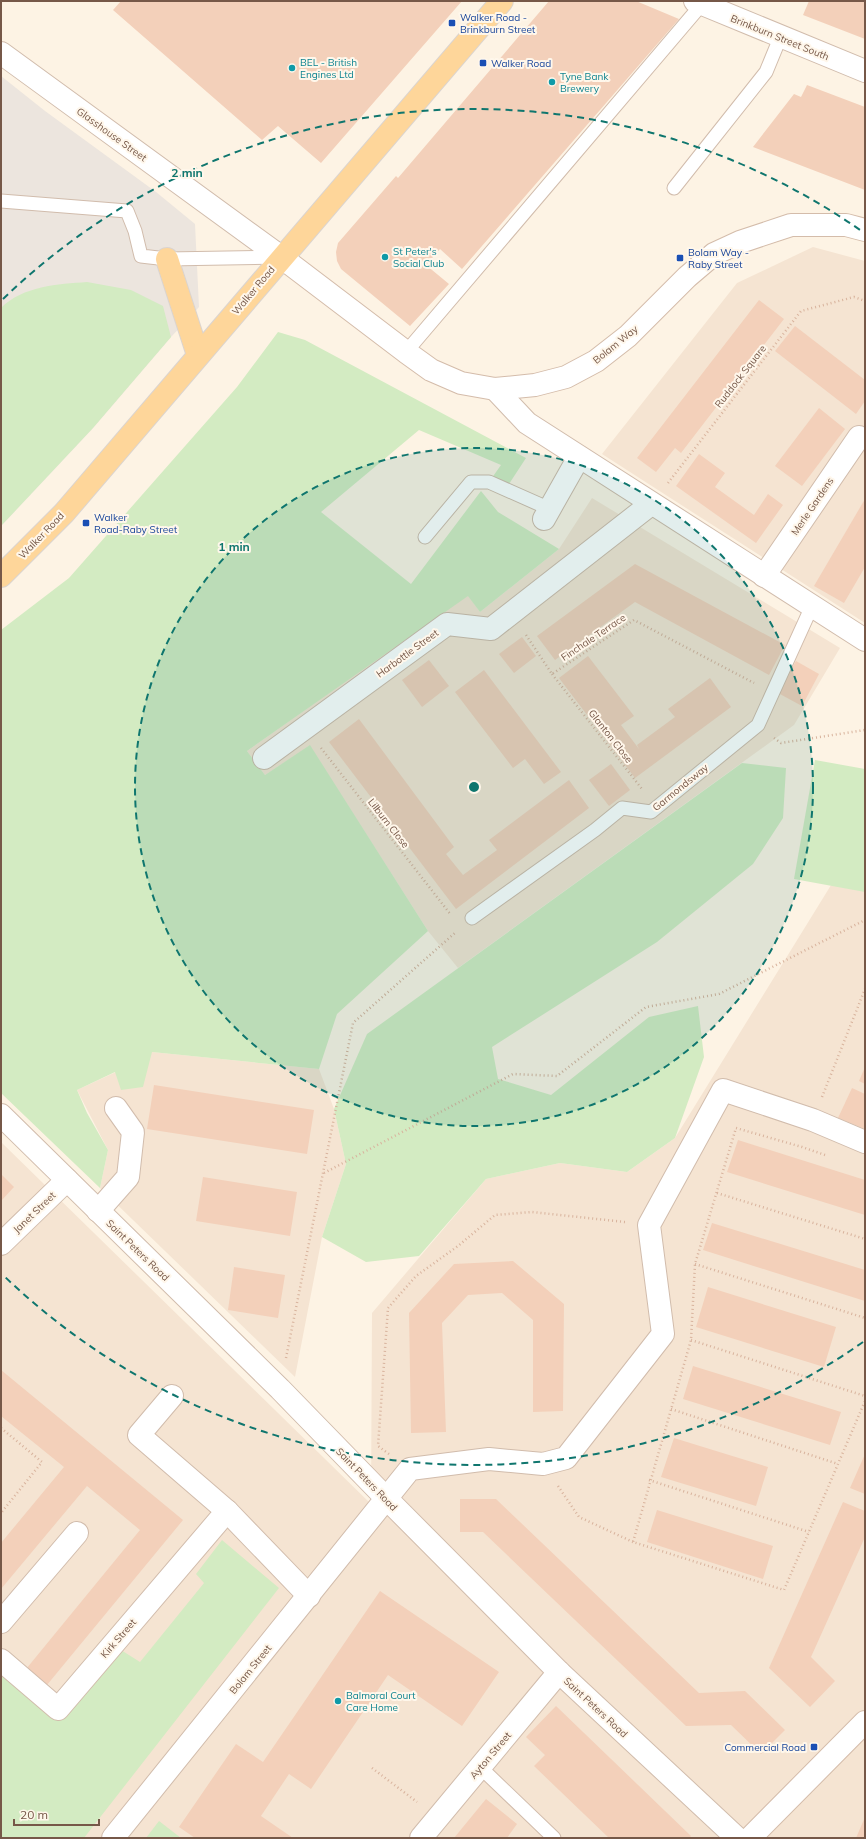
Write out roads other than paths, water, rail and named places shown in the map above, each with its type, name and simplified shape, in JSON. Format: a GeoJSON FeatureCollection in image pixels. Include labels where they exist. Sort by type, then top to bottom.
{"type":"FeatureCollection","features":[{"type":"Feature","properties":{"kind":"main road","name":"Walker Road"},"geometry":{"type":"LineString","coordinates":[[1,576],[64,513],[502,1]]}},
{"type":"Feature","properties":{"kind":"main road"},"geometry":{"type":"LineString","coordinates":[[167,259],[198,355]]}},
{"type":"Feature","properties":{"kind":"street","name":"Brinkburn Street South"},"geometry":{"type":"LineString","coordinates":[[699,3],[780,38],[865,71]]}},
{"type":"Feature","properties":{"kind":"street","name":"Glasshouse Street"},"geometry":{"type":"LineString","coordinates":[[1,53],[282,257]]}},
{"type":"Feature","properties":{"kind":"street","name":"Bolam Way"},"geometry":{"type":"LineString","coordinates":[[282,257],[406,352],[432,370],[461,383],[495,389],[535,385],[566,377],[596,361],[628,336],[693,272],[714,254],[740,242],[791,225],[846,225],[865,230]]}},
{"type":"Feature","properties":{"kind":"street"},"geometry":{"type":"LineString","coordinates":[[495,389],[527,423],[865,640]]}},
{"type":"Feature","properties":{"kind":"street","name":"Merle Gardens"},"geometry":{"type":"LineString","coordinates":[[764,576],[859,437]]}},
{"type":"Feature","properties":{"kind":"street"},"geometry":{"type":"LineString","coordinates":[[547,514],[579,457]]}},
{"type":"Feature","properties":{"kind":"street","name":"Harbottle Street"},"geometry":{"type":"LineString","coordinates":[[264,758],[447,624],[491,629],[651,504]]}},
{"type":"Feature","properties":{"kind":"street","name":"Bolam Street"},"geometry":{"type":"LineString","coordinates":[[113,1838],[410,1469],[489,1459],[543,1464],[566,1458],[663,1334],[649,1225],[723,1090],[813,1120],[865,1142]]}},
{"type":"Feature","properties":{"kind":"street"},"geometry":{"type":"LineString","coordinates":[[98,1211],[128,1177],[133,1132],[116,1108]]}},
{"type":"Feature","properties":{"kind":"street","name":"Saint Peters Road"},"geometry":{"type":"LineString","coordinates":[[1,1115],[280,1389],[559,1672],[737,1838]]}},
{"type":"Feature","properties":{"kind":"street","name":"Janet Street"},"geometry":{"type":"LineString","coordinates":[[1,1244],[67,1180]]}},
{"type":"Feature","properties":{"kind":"street"},"geometry":{"type":"LineString","coordinates":[[172,1396],[139,1435],[227,1511],[309,1596]]}},
{"type":"Feature","properties":{"kind":"street","name":"Kirk Street"},"geometry":{"type":"LineString","coordinates":[[1,1660],[58,1709],[227,1511]]}},
{"type":"Feature","properties":{"kind":"street"},"geometry":{"type":"LineString","coordinates":[[1,1622],[77,1533]]}},
{"type":"Feature","properties":{"kind":"street","name":"Ayton Street"},"geometry":{"type":"LineString","coordinates":[[421,1838],[559,1672]]}},
{"type":"Feature","properties":{"kind":"street"},"geometry":{"type":"LineString","coordinates":[[750,1838],[865,1722]]}},
{"type":"Feature","properties":{"kind":"lane"},"geometry":{"type":"LineString","coordinates":[[406,352],[699,3]]}},
{"type":"Feature","properties":{"kind":"lane"},"geometry":{"type":"LineString","coordinates":[[674,188],[766,72],[780,38]]}},
{"type":"Feature","properties":{"kind":"lane"},"geometry":{"type":"LineString","coordinates":[[1,201],[127,211],[135,231],[141,256],[167,259],[282,257]]}},
{"type":"Feature","properties":{"kind":"lane"},"geometry":{"type":"LineString","coordinates":[[425,537],[471,482],[489,482],[547,514]]}},
{"type":"Feature","properties":{"kind":"lane","name":"Garmondsway"},"geometry":{"type":"LineString","coordinates":[[472,918],[595,830],[622,808],[651,812],[758,725],[812,606]]}},
{"type":"Feature","properties":{"kind":"lane"},"geometry":{"type":"LineString","coordinates":[[480,1767],[554,1838]]}},
{"type":"Feature","properties":{"kind":"place","name":"Walker Road - Brinkburn Street"},"geometry":{"type":"Point","coordinates":[452,23]}},
{"type":"Feature","properties":{"kind":"place","name":"Walker Road"},"geometry":{"type":"Point","coordinates":[483,63]}},
{"type":"Feature","properties":{"kind":"place","name":"BEL - British Engines Ltd"},"geometry":{"type":"Point","coordinates":[292,68]}},
{"type":"Feature","properties":{"kind":"place","name":"Tyne Bank Brewery"},"geometry":{"type":"Point","coordinates":[552,82]}},
{"type":"Feature","properties":{"kind":"place","name":"St Peter's Social Club"},"geometry":{"type":"Point","coordinates":[385,257]}},
{"type":"Feature","properties":{"kind":"place","name":"Bolam Way - Raby Street"},"geometry":{"type":"Point","coordinates":[680,258]}},
{"type":"Feature","properties":{"kind":"place","name":"Walker Road-Raby Street"},"geometry":{"type":"Point","coordinates":[86,523]}},
{"type":"Feature","properties":{"kind":"place","name":"Balmoral Court Care Home"},"geometry":{"type":"Point","coordinates":[338,1701]}},
{"type":"Feature","properties":{"kind":"place","name":"Commercial Road"},"geometry":{"type":"Point","coordinates":[814,1747]}}]}
